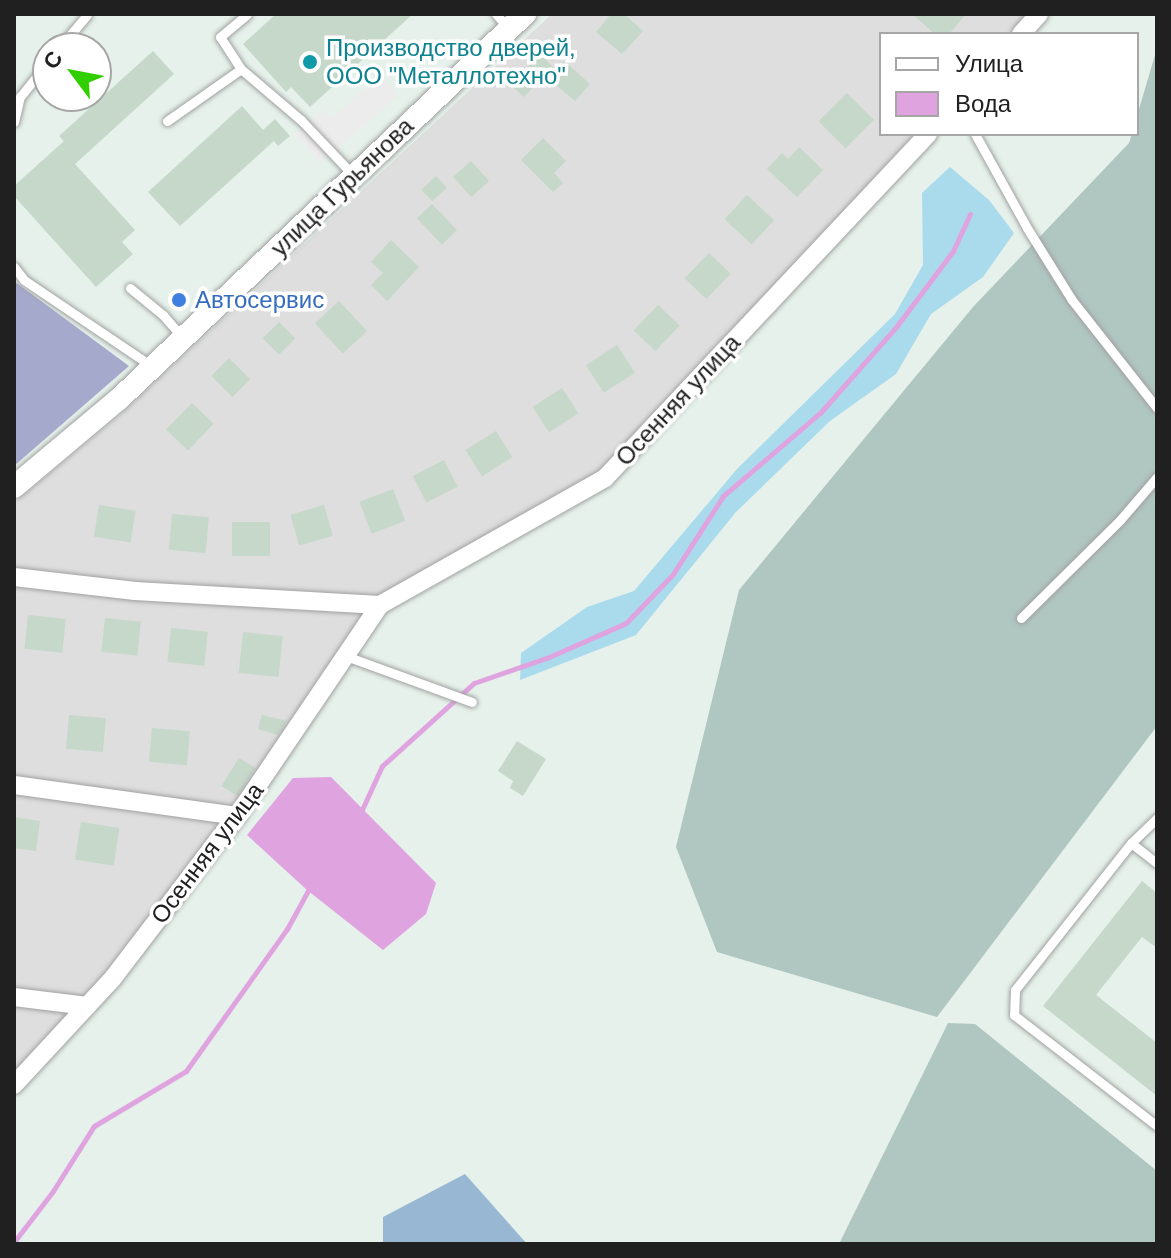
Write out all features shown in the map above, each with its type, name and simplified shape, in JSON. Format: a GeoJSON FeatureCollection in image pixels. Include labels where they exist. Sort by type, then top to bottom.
{"type":"FeatureCollection","features":[{"type":"Feature","properties":{"kind":"street"},"geometry":{"type":"LineString","coordinates":[[1023,32],[1039,14]]}},
{"type":"Feature","properties":{"kind":"street","name":"улица Гурьянова"},"geometry":{"type":"LineString","coordinates":[[14,487],[153,367],[354,176],[510,19]]}},
{"type":"Feature","properties":{"kind":"street","name":"Осенняя улица"},"geometry":{"type":"LineString","coordinates":[[14,1085],[113,978],[237,816],[380,605],[605,478],[926,136]]}},
{"type":"Feature","properties":{"kind":"street"},"geometry":{"type":"LineString","coordinates":[[14,577],[135,591],[380,605]]}},
{"type":"Feature","properties":{"kind":"street"},"geometry":{"type":"LineString","coordinates":[[14,785],[237,816]]}},
{"type":"Feature","properties":{"kind":"street"},"geometry":{"type":"LineString","coordinates":[[14,997],[87,1006]]}},
{"type":"Feature","properties":{"kind":"lane"},"geometry":{"type":"LineString","coordinates":[[247,14],[220,37],[241,69],[301,120],[354,176]]}},
{"type":"Feature","properties":{"kind":"lane"},"geometry":{"type":"LineString","coordinates":[[73,32],[87,15]]}},
{"type":"Feature","properties":{"kind":"lane"},"geometry":{"type":"LineString","coordinates":[[167,121],[241,69]]}},
{"type":"Feature","properties":{"kind":"lane"},"geometry":{"type":"LineString","coordinates":[[14,122],[20,97],[32,82]]}},
{"type":"Feature","properties":{"kind":"lane"},"geometry":{"type":"LineString","coordinates":[[976,136],[1027,228],[1072,300],[1157,408]]}},
{"type":"Feature","properties":{"kind":"lane"},"geometry":{"type":"LineString","coordinates":[[14,267],[24,280],[153,367]]}},
{"type":"Feature","properties":{"kind":"lane"},"geometry":{"type":"LineString","coordinates":[[130,288],[163,315],[183,338]]}},
{"type":"Feature","properties":{"kind":"lane"},"geometry":{"type":"LineString","coordinates":[[1021,618],[1120,520],[1157,477]]}},
{"type":"Feature","properties":{"kind":"lane"},"geometry":{"type":"LineString","coordinates":[[346,656],[472,702]]}},
{"type":"Feature","properties":{"kind":"lane"},"geometry":{"type":"LineString","coordinates":[[1157,818],[1131,843],[1015,990],[1014,1015],[1157,1126]]}},
{"type":"Feature","properties":{"kind":"lane"},"geometry":{"type":"LineString","coordinates":[[1131,843],[1157,863]]}},
{"type":"Feature","properties":{"kind":"shaded area"},"geometry":{"type":"Polygon","coordinates":[[[552,14],[1028,14],[1014,32],[879,32],[879,136],[922,136],[604,477],[377,600],[229,814],[88,995],[14,1073],[14,503],[119,416],[552,14]]]}},
{"type":"Feature","properties":{"kind":"shaded area"},"geometry":{"type":"Polygon","coordinates":[[[1157,48],[1157,726],[937,1017],[717,952],[676,847],[739,590],[973,307],[1129,143],[1131,136],[1139,136],[1139,109],[1157,48]]]}},
{"type":"Feature","properties":{"kind":"shaded area"},"geometry":{"type":"Polygon","coordinates":[[[382,75],[399,95],[320,163],[295,134],[324,110],[331,118],[382,75]]]}},
{"type":"Feature","properties":{"kind":"shaded area"},"geometry":{"type":"Polygon","coordinates":[[[950,167],[989,200],[1014,233],[983,277],[931,314],[896,374],[830,421],[736,512],[636,635],[520,680],[521,653],[587,607],[634,591],[737,469],[895,314],[923,265],[922,193],[950,167]]]}},
{"type":"Feature","properties":{"kind":"shaded area"},"geometry":{"type":"Polygon","coordinates":[[[14,281],[129,366],[14,466],[14,281]]]}},
{"type":"Feature","properties":{"kind":"shaded area"},"geometry":{"type":"Polygon","coordinates":[[[948,1023],[975,1024],[1157,1171],[1157,1244],[839,1244],[948,1023]]]}},
{"type":"Feature","properties":{"kind":"shaded area"},"geometry":{"type":"Polygon","coordinates":[[[465,1174],[527,1244],[383,1244],[383,1217],[465,1174]]]}},
{"type":"Feature","properties":{"kind":"water"},"geometry":{"type":"Polygon","coordinates":[[[331,777],[436,883],[426,914],[383,950],[307,890],[247,835],[293,778],[331,777]]]}},
{"type":"Feature","properties":{"kind":"building","name":"Производство дверей, ООО \"Металлотехно\""},"geometry":{"type":"Polygon","coordinates":[[[276,14],[413,14],[310,107],[291,87],[286,92],[243,44],[276,14]]]}},
{"type":"Feature","properties":{"kind":"building"},"geometry":{"type":"Polygon","coordinates":[[[611,14],[624,14],[643,31],[622,54],[596,32],[611,14]]]}},
{"type":"Feature","properties":{"kind":"building"},"geometry":{"type":"Polygon","coordinates":[[[912,14],[966,14],[951,32],[933,32],[912,14]]]}},
{"type":"Feature","properties":{"kind":"building"},"geometry":{"type":"Polygon","coordinates":[[[153,51],[174,74],[75,164],[135,230],[122,242],[133,254],[96,287],[14,196],[14,186],[64,141],[59,136],[86,112],[112,112],[112,88],[153,51]]]}},
{"type":"Feature","properties":{"kind":"building"},"geometry":{"type":"Polygon","coordinates":[[[540,54],[556,70],[564,61],[590,84],[575,101],[544,75],[524,97],[511,85],[540,54]]]}},
{"type":"Feature","properties":{"kind":"building"},"geometry":{"type":"Polygon","coordinates":[[[847,93],[874,120],[846,148],[819,121],[847,93]]]}},
{"type":"Feature","properties":{"kind":"building"},"geometry":{"type":"Polygon","coordinates":[[[242,106],[263,130],[275,119],[290,136],[278,146],[274,141],[180,226],[148,192],[242,106]]]}},
{"type":"Feature","properties":{"kind":"building"},"geometry":{"type":"Polygon","coordinates":[[[543,138],[566,161],[554,173],[563,183],[553,192],[521,160],[543,138]]]}},
{"type":"Feature","properties":{"kind":"building"},"geometry":{"type":"Polygon","coordinates":[[[799,147],[823,170],[797,197],[767,169],[782,153],[788,159],[799,147]]]}},
{"type":"Feature","properties":{"kind":"building"},"geometry":{"type":"Polygon","coordinates":[[[471,161],[489,181],[471,197],[453,177],[471,161]]]}},
{"type":"Feature","properties":{"kind":"building"},"geometry":{"type":"Polygon","coordinates":[[[436,176],[447,188],[432,201],[421,190],[436,176]]]}},
{"type":"Feature","properties":{"kind":"building"},"geometry":{"type":"Polygon","coordinates":[[[747,195],[774,220],[752,244],[724,219],[747,195]]]}},
{"type":"Feature","properties":{"kind":"building"},"geometry":{"type":"Polygon","coordinates":[[[432,204],[457,230],[442,244],[417,219],[432,204]]]}},
{"type":"Feature","properties":{"kind":"building"},"geometry":{"type":"Polygon","coordinates":[[[391,240],[419,267],[387,301],[371,285],[383,273],[371,262],[391,240]]]}},
{"type":"Feature","properties":{"kind":"building"},"geometry":{"type":"Polygon","coordinates":[[[709,253],[731,274],[706,299],[685,278],[709,253]]]}},
{"type":"Feature","properties":{"kind":"building"},"geometry":{"type":"Polygon","coordinates":[[[339,301],[367,331],[343,353],[315,324],[339,301]]]}},
{"type":"Feature","properties":{"kind":"building"},"geometry":{"type":"Polygon","coordinates":[[[658,305],[680,326],[655,351],[634,330],[658,305]]]}},
{"type":"Feature","properties":{"kind":"building"},"geometry":{"type":"Polygon","coordinates":[[[279,322],[295,338],[279,355],[263,338],[279,322]]]}},
{"type":"Feature","properties":{"kind":"building"},"geometry":{"type":"Polygon","coordinates":[[[617,345],[635,373],[604,393],[586,365],[617,345]]]}},
{"type":"Feature","properties":{"kind":"building"},"geometry":{"type":"Polygon","coordinates":[[[229,358],[250,379],[233,397],[211,376],[229,358]]]}},
{"type":"Feature","properties":{"kind":"building"},"geometry":{"type":"Polygon","coordinates":[[[562,388],[578,413],[549,432],[533,407],[562,388]]]}},
{"type":"Feature","properties":{"kind":"building"},"geometry":{"type":"Polygon","coordinates":[[[192,403],[214,424],[188,450],[166,430],[192,403]]]}},
{"type":"Feature","properties":{"kind":"building"},"geometry":{"type":"Polygon","coordinates":[[[496,431],[512,457],[482,476],[465,450],[496,431]]]}},
{"type":"Feature","properties":{"kind":"building"},"geometry":{"type":"Polygon","coordinates":[[[444,460],[458,487],[426,503],[413,476],[444,460]]]}},
{"type":"Feature","properties":{"kind":"building"},"geometry":{"type":"Polygon","coordinates":[[[393,489],[405,521],[372,534],[359,502],[393,489]]]}},
{"type":"Feature","properties":{"kind":"building"},"geometry":{"type":"Polygon","coordinates":[[[99,505],[136,511],[131,542],[94,537],[99,505]]]}},
{"type":"Feature","properties":{"kind":"building"},"geometry":{"type":"Polygon","coordinates":[[[324,505],[333,536],[299,545],[290,515],[324,505]]]}},
{"type":"Feature","properties":{"kind":"building"},"geometry":{"type":"Polygon","coordinates":[[[172,514],[209,517],[206,553],[169,550],[172,514]]]}},
{"type":"Feature","properties":{"kind":"building"},"geometry":{"type":"Polygon","coordinates":[[[232,522],[270,522],[270,556],[232,556],[232,522]]]}},
{"type":"Feature","properties":{"kind":"building"},"geometry":{"type":"Polygon","coordinates":[[[28,615],[66,619],[62,653],[24,649],[28,615]]]}},
{"type":"Feature","properties":{"kind":"building"},"geometry":{"type":"Polygon","coordinates":[[[105,618],[141,622],[137,656],[101,652],[105,618]]]}},
{"type":"Feature","properties":{"kind":"building"},"geometry":{"type":"Polygon","coordinates":[[[171,628],[208,632],[204,666],[167,662],[171,628]]]}},
{"type":"Feature","properties":{"kind":"building"},"geometry":{"type":"Polygon","coordinates":[[[243,632],[283,636],[278,677],[239,673],[243,632]]]}},
{"type":"Feature","properties":{"kind":"building"},"geometry":{"type":"Polygon","coordinates":[[[69,715],[106,718],[103,752],[66,749],[69,715]]]}},
{"type":"Feature","properties":{"kind":"building"},"geometry":{"type":"Polygon","coordinates":[[[262,715],[287,721],[278,735],[258,729],[262,715]]]}},
{"type":"Feature","properties":{"kind":"building"},"geometry":{"type":"Polygon","coordinates":[[[152,728],[190,731],[187,765],[149,762],[152,728]]]}},
{"type":"Feature","properties":{"kind":"building"},"geometry":{"type":"Polygon","coordinates":[[[517,741],[546,759],[523,796],[510,788],[513,781],[498,771],[517,741]]]}},
{"type":"Feature","properties":{"kind":"building"},"geometry":{"type":"Polygon","coordinates":[[[239,758],[255,768],[238,796],[222,786],[239,758]]]}},
{"type":"Feature","properties":{"kind":"building"},"geometry":{"type":"Polygon","coordinates":[[[14,817],[40,821],[36,851],[14,848],[14,817]]]}},
{"type":"Feature","properties":{"kind":"building"},"geometry":{"type":"Polygon","coordinates":[[[81,822],[120,828],[114,866],[75,860],[81,822]]]}},
{"type":"Feature","properties":{"kind":"building"},"geometry":{"type":"Polygon","coordinates":[[[1142,881],[1157,893],[1157,948],[1142,937],[1096,995],[1157,1043],[1157,1096],[1043,1006],[1142,881]]]}},
{"type":"Feature","properties":{"kind":"waterway"},"geometry":{"type":"LineString","coordinates":[[360,814],[382,766],[474,683],[549,657],[626,623],[673,574],[723,496],[820,413],[896,327],[953,251],[970,214]]}},
{"type":"Feature","properties":{"kind":"waterway"},"geometry":{"type":"LineString","coordinates":[[14,1242],[53,1191],[94,1126],[186,1071],[287,929],[311,885]]}},
{"type":"Feature","properties":{"kind":"place","name":"Производство дверей, ООО \"Металлотехно\""},"geometry":{"type":"Point","coordinates":[310,62]}},
{"type":"Feature","properties":{"kind":"place","name":"Автосервис"},"geometry":{"type":"Point","coordinates":[179,300]}}]}
